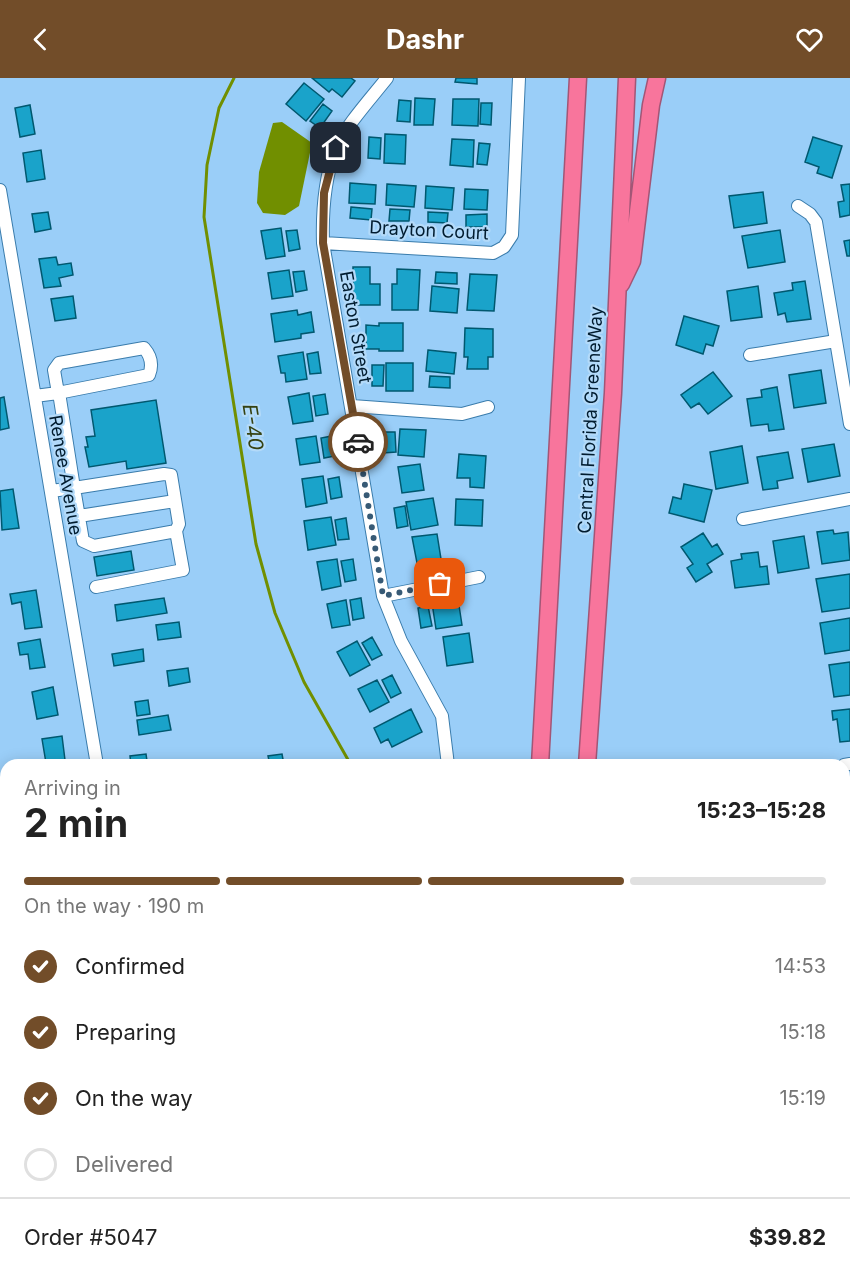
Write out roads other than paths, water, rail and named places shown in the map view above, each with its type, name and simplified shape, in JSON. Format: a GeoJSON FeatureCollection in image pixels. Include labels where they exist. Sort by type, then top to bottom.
{"type":"FeatureCollection","features":[{"type":"Feature","properties":{"kind":"highway","name":"Central Florida GreeneWay"},"geometry":{"type":"LineString","coordinates":[[540,759],[578,78]]}},
{"type":"Feature","properties":{"kind":"highway","name":"Central Florida GreeneWay"},"geometry":{"type":"LineString","coordinates":[[587,759],[613,393],[627,78]]}},
{"type":"Feature","properties":{"kind":"highway"},"geometry":{"type":"LineString","coordinates":[[618,290],[632,261],[651,105],[657,78]]}},
{"type":"Feature","properties":{"kind":"street","name":"Easton Street"},"geometry":{"type":"LineString","coordinates":[[387,78],[358,114],[336,148],[324,193],[323,243],[383,596],[401,641],[442,716],[447,759]]}},
{"type":"Feature","properties":{"kind":"street","name":"Drayton Court"},"geometry":{"type":"LineString","coordinates":[[323,243],[493,253],[504,247],[512,235],[519,78]]}},
{"type":"Feature","properties":{"kind":"street","name":"Renee Avenue"},"geometry":{"type":"LineString","coordinates":[[0,190],[96,759]]}},
{"type":"Feature","properties":{"kind":"street"},"geometry":{"type":"LineString","coordinates":[[798,206],[810,214],[816,222],[850,424]]}},
{"type":"Feature","properties":{"kind":"street"},"geometry":{"type":"LineString","coordinates":[[750,355],[836,341]]}},
{"type":"Feature","properties":{"kind":"street"},"geometry":{"type":"LineString","coordinates":[[35,396],[58,393],[149,375],[151,369],[149,354],[144,348],[59,363],[54,370],[58,393],[74,488],[79,516],[83,541],[93,546],[176,531]]}},
{"type":"Feature","properties":{"kind":"street"},"geometry":{"type":"LineString","coordinates":[[352,406],[462,414],[488,407]]}},
{"type":"Feature","properties":{"kind":"street"},"geometry":{"type":"LineString","coordinates":[[51,491],[164,474],[171,475],[179,524],[176,531],[183,570],[96,587]]}},
{"type":"Feature","properties":{"kind":"street"},"geometry":{"type":"LineString","coordinates":[[743,519],[850,499]]}},
{"type":"Feature","properties":{"kind":"street"},"geometry":{"type":"LineString","coordinates":[[79,516],[175,501]]}},
{"type":"Feature","properties":{"kind":"street"},"geometry":{"type":"LineString","coordinates":[[383,596],[479,577]]}},
{"type":"Feature","properties":{"kind":"waterway","name":"E-40"},"geometry":{"type":"LineString","coordinates":[[234,78],[219,108],[207,165],[204,217],[256,544],[275,613],[304,682],[348,759]]}}]}
